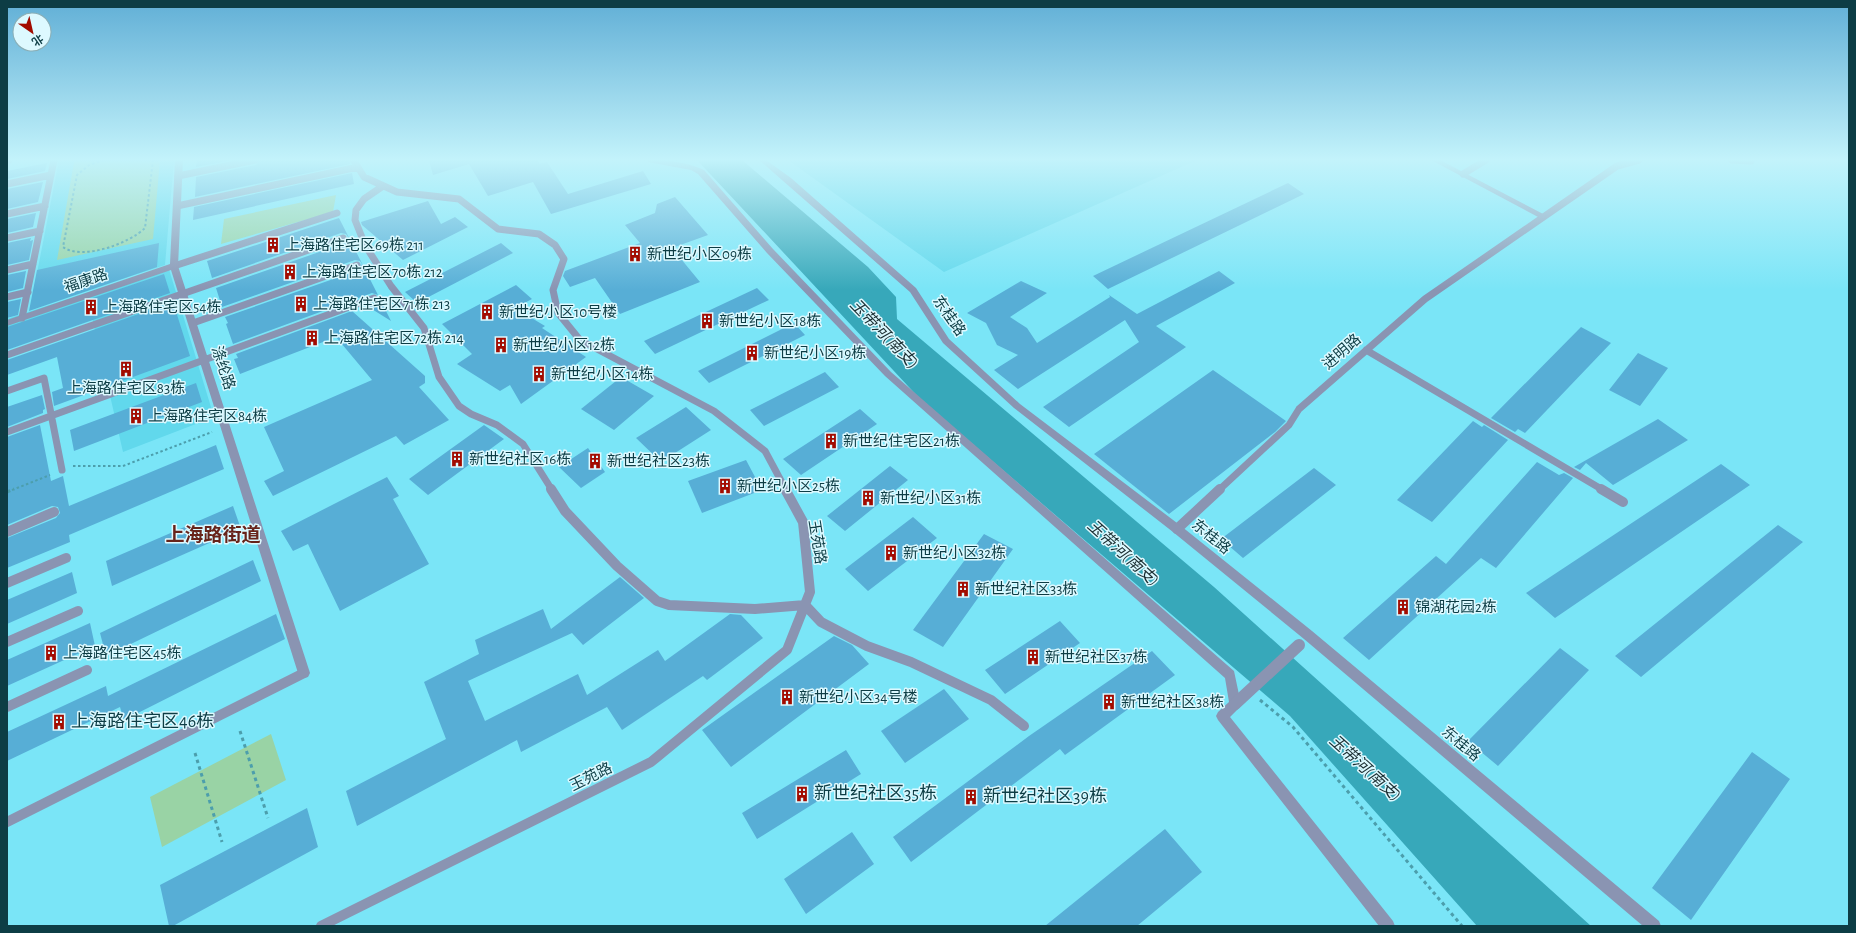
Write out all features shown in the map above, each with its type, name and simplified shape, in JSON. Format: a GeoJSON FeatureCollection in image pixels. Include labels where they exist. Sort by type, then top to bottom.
{"type":"FeatureCollection","features":[{"type":"Feature","properties":{"kind":"street"},"geometry":{"type":"LineString","coordinates":[[729,204],[770,251],[888,374],[1230,676],[1235,704]]}},
{"type":"Feature","properties":{"kind":"street","name":"东桂路"},"geometry":{"type":"LineString","coordinates":[[815,204],[913,290],[946,341],[1017,406],[1177,529],[1308,635],[1654,926]]}},
{"type":"Feature","properties":{"kind":"street"},"geometry":{"type":"LineString","coordinates":[[1519,204],[1543,216]]}},
{"type":"Feature","properties":{"kind":"street","name":"涤纶路"},"geometry":{"type":"LineString","coordinates":[[176,206],[174,266],[304,673]]}},
{"type":"Feature","properties":{"kind":"street","name":"福康路"},"geometry":{"type":"LineString","coordinates":[[7,323],[174,266]]}},
{"type":"Feature","properties":{"kind":"street"},"geometry":{"type":"LineString","coordinates":[[1308,635],[1222,716],[1388,926]]}},
{"type":"Feature","properties":{"kind":"lane"},"geometry":{"type":"LineString","coordinates":[[176,206],[186,204]]}},
{"type":"Feature","properties":{"kind":"lane"},"geometry":{"type":"LineString","coordinates":[[361,204],[356,210],[355,224],[362,243],[405,306],[413,313],[424,328],[439,377],[459,406],[471,414],[497,425],[523,444],[564,511],[618,566],[657,601],[669,605],[755,610],[805,605],[821,622],[867,646],[911,662],[991,700],[1024,726]]}},
{"type":"Feature","properties":{"kind":"lane","name":"玉苑路"},"geometry":{"type":"LineString","coordinates":[[325,925],[651,762],[787,650],[810,592],[803,522],[765,451],[714,411],[580,340],[558,313],[553,290],[564,259],[561,252],[555,245],[539,234],[498,229],[465,204]]}},
{"type":"Feature","properties":{"kind":"lane","name":"进明路"},"geometry":{"type":"LineString","coordinates":[[1177,529],[1289,425],[1299,409],[1425,299],[1561,204]]}},
{"type":"Feature","properties":{"kind":"lane"},"geometry":{"type":"LineString","coordinates":[[7,214],[45,206],[22,318]]}},
{"type":"Feature","properties":{"kind":"lane"},"geometry":{"type":"LineString","coordinates":[[174,266],[337,213]]}},
{"type":"Feature","properties":{"kind":"lane"},"geometry":{"type":"LineString","coordinates":[[7,238],[40,231]]}},
{"type":"Feature","properties":{"kind":"lane"},"geometry":{"type":"LineString","coordinates":[[7,355],[343,238]]}},
{"type":"Feature","properties":{"kind":"lane"},"geometry":{"type":"LineString","coordinates":[[7,270],[33,264]]}},
{"type":"Feature","properties":{"kind":"lane"},"geometry":{"type":"LineString","coordinates":[[193,323],[357,265]]}},
{"type":"Feature","properties":{"kind":"lane"},"geometry":{"type":"LineString","coordinates":[[7,297],[28,292]]}},
{"type":"Feature","properties":{"kind":"lane"},"geometry":{"type":"LineString","coordinates":[[7,432],[374,298]]}},
{"type":"Feature","properties":{"kind":"lane"},"geometry":{"type":"LineString","coordinates":[[1366,350],[1623,502]]}},
{"type":"Feature","properties":{"kind":"lane"},"geometry":{"type":"LineString","coordinates":[[7,391],[44,378],[62,470]]}},
{"type":"Feature","properties":{"kind":"lane"},"geometry":{"type":"LineString","coordinates":[[7,532],[54,512]]}},
{"type":"Feature","properties":{"kind":"lane"},"geometry":{"type":"LineString","coordinates":[[7,583],[66,558]]}},
{"type":"Feature","properties":{"kind":"lane"},"geometry":{"type":"LineString","coordinates":[[7,642],[78,612]]}},
{"type":"Feature","properties":{"kind":"lane"},"geometry":{"type":"LineString","coordinates":[[7,708],[87,670]]}},
{"type":"Feature","properties":{"kind":"lane"},"geometry":{"type":"LineString","coordinates":[[7,822],[304,673]]}},
{"type":"Feature","properties":{"kind":"path"},"geometry":{"type":"LineString","coordinates":[[71,204],[63,247],[68,251],[75,252],[130,241],[141,234],[145,228],[148,204]]}},
{"type":"Feature","properties":{"kind":"path"},"geometry":{"type":"LineString","coordinates":[[7,492],[72,466],[123,466],[225,426]]}},
{"type":"Feature","properties":{"kind":"path"},"geometry":{"type":"LineString","coordinates":[[1259,699],[1293,727],[1462,926]]}},
{"type":"Feature","properties":{"kind":"path"},"geometry":{"type":"LineString","coordinates":[[240,731],[268,818]]}},
{"type":"Feature","properties":{"kind":"path"},"geometry":{"type":"LineString","coordinates":[[195,753],[222,842]]}},
{"type":"Feature","properties":{"kind":"shaded area"},"geometry":{"type":"Polygon","coordinates":[[[51,204],[170,204],[165,265],[30,309],[51,204]]]}},
{"type":"Feature","properties":{"kind":"shaded area"},"geometry":{"type":"Polygon","coordinates":[[[849,204],[1099,204],[944,272],[849,204]]]}},
{"type":"Feature","properties":{"kind":"shaded area"},"geometry":{"type":"Polygon","coordinates":[[[168,266],[214,417],[123,452],[91,313],[7,341],[7,319],[168,266]]]}},
{"type":"Feature","properties":{"kind":"green space"},"geometry":{"type":"Polygon","coordinates":[[[67,204],[156,204],[153,239],[57,260],[67,204]]]}},
{"type":"Feature","properties":{"kind":"green space"},"geometry":{"type":"Polygon","coordinates":[[[296,204],[334,204],[333,212],[221,244],[224,219],[296,204]]]}},
{"type":"Feature","properties":{"kind":"green space"},"geometry":{"type":"Polygon","coordinates":[[[271,734],[286,780],[162,847],[150,797],[271,734]]]}},
{"type":"Feature","properties":{"kind":"water","name":"玉带河(南支)"},"geometry":{"type":"Polygon","coordinates":[[[738,204],[793,204],[868,267],[896,297],[897,319],[1214,587],[1591,926],[1477,926],[1290,716],[921,400],[738,204]]]}},
{"type":"Feature","properties":{"kind":"building"},"geometry":{"type":"Polygon","coordinates":[[[7,204],[31,204],[7,209],[7,204]]]}},
{"type":"Feature","properties":{"kind":"building"},"geometry":{"type":"Polygon","coordinates":[[[210,204],[267,204],[193,220],[194,207],[210,204]]]}},
{"type":"Feature","properties":{"kind":"building"},"geometry":{"type":"Polygon","coordinates":[[[420,204],[429,204],[441,224],[455,217],[468,227],[403,260],[362,225],[361,222],[420,204]]]}},
{"type":"Feature","properties":{"kind":"building"},"geometry":{"type":"Polygon","coordinates":[[[545,204],[586,204],[551,214],[545,204]]]}},
{"type":"Feature","properties":{"kind":"building"},"geometry":{"type":"Polygon","coordinates":[[[657,204],[681,204],[708,235],[672,248],[700,282],[620,314],[595,278],[570,287],[563,276],[565,271],[640,243],[625,225],[655,213],[657,204]]]}},
{"type":"Feature","properties":{"kind":"building"},"geometry":{"type":"Polygon","coordinates":[[[1245,204],[1284,204],[1108,289],[1093,276],[1245,204]]]}},
{"type":"Feature","properties":{"kind":"building"},"geometry":{"type":"Polygon","coordinates":[[[36,213],[33,227],[7,233],[7,219],[36,213]]]}},
{"type":"Feature","properties":{"kind":"building"},"geometry":{"type":"Polygon","coordinates":[[[339,218],[378,295],[372,293],[233,344],[225,317],[359,270],[362,264],[360,261],[355,260],[222,307],[216,288],[345,243],[348,237],[346,234],[341,233],[212,278],[207,261],[339,218]]]}},
{"type":"Feature","properties":{"kind":"building"},"geometry":{"type":"Polygon","coordinates":[[[31,238],[30,241],[33,240],[29,260],[7,265],[7,243],[31,238]]]}},
{"type":"Feature","properties":{"kind":"building"},"geometry":{"type":"Polygon","coordinates":[[[159,243],[157,267],[29,311],[37,270],[159,243]]]}},
{"type":"Feature","properties":{"kind":"building"},"geometry":{"type":"Polygon","coordinates":[[[501,243],[513,253],[417,303],[405,292],[501,243]]]}},
{"type":"Feature","properties":{"kind":"building"},"geometry":{"type":"Polygon","coordinates":[[[26,271],[23,288],[7,292],[7,275],[26,271]]]}},
{"type":"Feature","properties":{"kind":"building"},"geometry":{"type":"Polygon","coordinates":[[[1219,271],[1235,283],[1156,326],[1186,347],[1069,427],[1043,407],[1139,342],[1125,320],[1018,389],[994,370],[1018,355],[997,345],[986,323],[967,313],[1021,281],[1047,293],[1010,317],[1027,328],[1037,343],[1110,297],[1109,295],[1137,314],[1219,271]]]}},
{"type":"Feature","properties":{"kind":"building","name":"上海路住宅区54栋"},"geometry":{"type":"Polygon","coordinates":[[[164,274],[170,293],[7,350],[7,327],[164,274]]]}},
{"type":"Feature","properties":{"kind":"building"},"geometry":{"type":"Polygon","coordinates":[[[516,285],[532,299],[515,308],[545,326],[542,328],[586,357],[521,404],[510,385],[500,391],[457,364],[472,354],[442,324],[516,285]]]}},
{"type":"Feature","properties":{"kind":"building","name":"新世纪小区18栋"},"geometry":{"type":"Polygon","coordinates":[[[757,288],[769,300],[655,354],[644,341],[757,288]]]}},
{"type":"Feature","properties":{"kind":"building"},"geometry":{"type":"Polygon","coordinates":[[[379,297],[391,321],[367,306],[378,301],[379,297]]]}},
{"type":"Feature","properties":{"kind":"building"},"geometry":{"type":"Polygon","coordinates":[[[21,299],[18,315],[7,318],[7,302],[21,299]]]}},
{"type":"Feature","properties":{"kind":"building"},"geometry":{"type":"Polygon","coordinates":[[[173,302],[190,356],[54,406],[52,392],[63,388],[57,357],[7,375],[7,360],[173,302]]]}},
{"type":"Feature","properties":{"kind":"building"},"geometry":{"type":"Polygon","coordinates":[[[352,311],[425,376],[425,383],[419,387],[449,420],[404,445],[396,436],[273,496],[264,481],[284,471],[264,427],[372,380],[336,337],[240,374],[234,359],[238,358],[236,354],[352,311]]]}},
{"type":"Feature","properties":{"kind":"building","name":"新世纪小区19栋"},"geometry":{"type":"Polygon","coordinates":[[[794,323],[805,335],[709,383],[698,371],[794,323]]]}},
{"type":"Feature","properties":{"kind":"building"},"geometry":{"type":"Polygon","coordinates":[[[1581,327],[1611,343],[1525,433],[1518,429],[1515,432],[1491,418],[1581,327]]]}},
{"type":"Feature","properties":{"kind":"building"},"geometry":{"type":"Polygon","coordinates":[[[1638,353],[1668,368],[1640,406],[1609,390],[1638,353]]]}},
{"type":"Feature","properties":{"kind":"building"},"geometry":{"type":"Polygon","coordinates":[[[1213,370],[1286,421],[1275,432],[1169,514],[1094,454],[1213,370]]]}},
{"type":"Feature","properties":{"kind":"building"},"geometry":{"type":"Polygon","coordinates":[[[825,372],[839,387],[764,426],[750,410],[825,372]]]}},
{"type":"Feature","properties":{"kind":"building"},"geometry":{"type":"Polygon","coordinates":[[[621,377],[654,396],[614,430],[581,409],[621,377]]]}},
{"type":"Feature","properties":{"kind":"building","name":"上海路住宅区84栋"},"geometry":{"type":"Polygon","coordinates":[[[196,383],[202,402],[74,451],[70,430],[196,383]]]}},
{"type":"Feature","properties":{"kind":"building"},"geometry":{"type":"Polygon","coordinates":[[[42,395],[45,409],[43,410],[43,413],[7,427],[7,407],[42,395]]]}},
{"type":"Feature","properties":{"kind":"building"},"geometry":{"type":"Polygon","coordinates":[[[686,407],[711,430],[661,462],[636,438],[686,407]]]}},
{"type":"Feature","properties":{"kind":"building","name":"新世纪住宅区21栋"},"geometry":{"type":"Polygon","coordinates":[[[860,409],[877,424],[801,475],[783,459],[860,409]]]}},
{"type":"Feature","properties":{"kind":"building"},"geometry":{"type":"Polygon","coordinates":[[[1658,419],[1688,440],[1613,485],[1586,463],[1580,470],[1574,467],[1658,419]]]}},
{"type":"Feature","properties":{"kind":"building"},"geometry":{"type":"Polygon","coordinates":[[[1473,421],[1482,427],[1484,425],[1508,440],[1432,522],[1397,500],[1473,421]]]}},
{"type":"Feature","properties":{"kind":"building"},"geometry":{"type":"Polygon","coordinates":[[[40,425],[51,481],[63,476],[69,506],[216,445],[224,469],[69,535],[70,542],[7,568],[7,538],[56,518],[60,513],[58,507],[52,506],[7,525],[7,437],[40,425]]]}},
{"type":"Feature","properties":{"kind":"building","name":"新世纪社区16栋"},"geometry":{"type":"Polygon","coordinates":[[[484,425],[504,439],[428,495],[409,479],[484,425]]]}},
{"type":"Feature","properties":{"kind":"building"},"geometry":{"type":"Polygon","coordinates":[[[588,448],[605,472],[581,488],[559,467],[588,448]]]}},
{"type":"Feature","properties":{"kind":"building","name":"新世纪小区25栋"},"geometry":{"type":"Polygon","coordinates":[[[746,460],[762,490],[702,513],[688,481],[746,460]]]}},
{"type":"Feature","properties":{"kind":"building"},"geometry":{"type":"Polygon","coordinates":[[[1537,462],[1559,475],[1564,473],[1573,478],[1496,568],[1481,558],[1369,660],[1343,638],[1436,556],[1446,564],[1537,462]]]}},
{"type":"Feature","properties":{"kind":"building"},"geometry":{"type":"Polygon","coordinates":[[[1721,464],[1750,485],[1555,618],[1526,593],[1721,464]]]}},
{"type":"Feature","properties":{"kind":"building","name":"新世纪小区31栋"},"geometry":{"type":"Polygon","coordinates":[[[890,466],[908,480],[845,531],[827,516],[890,466]]]}},
{"type":"Feature","properties":{"kind":"building"},"geometry":{"type":"Polygon","coordinates":[[[1314,468],[1336,485],[1243,558],[1221,539],[1314,468]]]}},
{"type":"Feature","properties":{"kind":"building"},"geometry":{"type":"Polygon","coordinates":[[[387,477],[399,496],[393,499],[429,564],[340,611],[308,544],[293,551],[281,531],[387,477]]]}},
{"type":"Feature","properties":{"kind":"building"},"geometry":{"type":"Polygon","coordinates":[[[233,506],[241,529],[112,586],[106,561],[233,506]]]}},
{"type":"Feature","properties":{"kind":"building","name":"新世纪小区32栋"},"geometry":{"type":"Polygon","coordinates":[[[913,517],[937,538],[868,591],[845,569],[913,517]]]}},
{"type":"Feature","properties":{"kind":"building"},"geometry":{"type":"Polygon","coordinates":[[[1778,525],[1803,542],[1641,677],[1615,656],[1778,525]]]}},
{"type":"Feature","properties":{"kind":"building","name":"新世纪社区33栋"},"geometry":{"type":"Polygon","coordinates":[[[984,534],[1013,549],[943,647],[913,630],[984,534]]]}},
{"type":"Feature","properties":{"kind":"building"},"geometry":{"type":"Polygon","coordinates":[[[253,560],[261,581],[106,656],[100,633],[253,560]]]}},
{"type":"Feature","properties":{"kind":"building"},"geometry":{"type":"Polygon","coordinates":[[[72,572],[77,593],[7,624],[7,600],[72,572]]]}},
{"type":"Feature","properties":{"kind":"building"},"geometry":{"type":"Polygon","coordinates":[[[620,577],[644,598],[583,645],[572,633],[468,681],[485,721],[578,674],[587,695],[658,650],[665,661],[730,614],[741,615],[763,638],[707,680],[703,676],[622,730],[607,707],[521,752],[517,740],[357,826],[346,791],[446,739],[424,682],[479,654],[475,640],[543,609],[551,629],[620,577]]]}},
{"type":"Feature","properties":{"kind":"building"},"geometry":{"type":"Polygon","coordinates":[[[276,614],[285,639],[124,720],[120,707],[7,761],[7,732],[106,686],[108,696],[276,614]]]}},
{"type":"Feature","properties":{"kind":"building","name":"新世纪社区37栋"},"geometry":{"type":"Polygon","coordinates":[[[1060,621],[1080,643],[1005,694],[985,670],[1060,621]]]}},
{"type":"Feature","properties":{"kind":"building","name":"上海路住宅区45栋"},"geometry":{"type":"Polygon","coordinates":[[[90,623],[95,646],[7,686],[7,660],[90,623]]]}},
{"type":"Feature","properties":{"kind":"building","name":"新世纪小区34号楼"},"geometry":{"type":"Polygon","coordinates":[[[834,636],[852,645],[869,664],[731,767],[702,730],[834,636]]]}},
{"type":"Feature","properties":{"kind":"building"},"geometry":{"type":"Polygon","coordinates":[[[1560,648],[1589,670],[1498,766],[1468,741],[1560,648]]]}},
{"type":"Feature","properties":{"kind":"building"},"geometry":{"type":"Polygon","coordinates":[[[1152,651],[1175,675],[1065,755],[1060,749],[911,862],[893,837],[1029,736],[1152,651]]]}},
{"type":"Feature","properties":{"kind":"building"},"geometry":{"type":"Polygon","coordinates":[[[944,689],[969,719],[905,763],[881,731],[944,689]]]}},
{"type":"Feature","properties":{"kind":"building","name":"新世纪社区35栋"},"geometry":{"type":"Polygon","coordinates":[[[846,750],[861,774],[757,839],[742,813],[846,750]]]}},
{"type":"Feature","properties":{"kind":"building"},"geometry":{"type":"Polygon","coordinates":[[[1752,752],[1790,779],[1691,920],[1652,888],[1752,752]]]}},
{"type":"Feature","properties":{"kind":"building"},"geometry":{"type":"Polygon","coordinates":[[[307,808],[318,847],[173,926],[169,926],[160,885],[307,808]]]}},
{"type":"Feature","properties":{"kind":"building"},"geometry":{"type":"Polygon","coordinates":[[[1165,829],[1202,872],[1137,926],[1045,926],[1165,829]]]}},
{"type":"Feature","properties":{"kind":"building"},"geometry":{"type":"Polygon","coordinates":[[[852,832],[874,864],[806,914],[784,879],[852,832]]]}},
{"type":"Feature","properties":{"kind":"place","name":"上海路住宅区69栋 211"},"geometry":{"type":"Point","coordinates":[273,245]}},
{"type":"Feature","properties":{"kind":"place","name":"新世纪小区09栋"},"geometry":{"type":"Point","coordinates":[635,254]}},
{"type":"Feature","properties":{"kind":"place","name":"上海路住宅区70栋 212"},"geometry":{"type":"Point","coordinates":[290,272]}},
{"type":"Feature","properties":{"kind":"place","name":"上海路住宅区71栋 213"},"geometry":{"type":"Point","coordinates":[301,304]}},
{"type":"Feature","properties":{"kind":"place","name":"上海路住宅区54栋"},"geometry":{"type":"Point","coordinates":[91,307]}},
{"type":"Feature","properties":{"kind":"place","name":"新世纪小区10号楼"},"geometry":{"type":"Point","coordinates":[487,312]}},
{"type":"Feature","properties":{"kind":"place","name":"新世纪小区18栋"},"geometry":{"type":"Point","coordinates":[707,321]}},
{"type":"Feature","properties":{"kind":"place","name":"上海路住宅区72栋 214"},"geometry":{"type":"Point","coordinates":[312,338]}},
{"type":"Feature","properties":{"kind":"place","name":"新世纪小区12栋"},"geometry":{"type":"Point","coordinates":[501,345]}},
{"type":"Feature","properties":{"kind":"place","name":"新世纪小区19栋"},"geometry":{"type":"Point","coordinates":[752,353]}},
{"type":"Feature","properties":{"kind":"place","name":"上海路住宅区83栋"},"geometry":{"type":"Point","coordinates":[126,369]}},
{"type":"Feature","properties":{"kind":"place","name":"新世纪小区14栋"},"geometry":{"type":"Point","coordinates":[539,374]}},
{"type":"Feature","properties":{"kind":"place","name":"上海路住宅区84栋"},"geometry":{"type":"Point","coordinates":[136,416]}},
{"type":"Feature","properties":{"kind":"place","name":"新世纪住宅区21栋"},"geometry":{"type":"Point","coordinates":[831,441]}},
{"type":"Feature","properties":{"kind":"place","name":"新世纪社区16栋"},"geometry":{"type":"Point","coordinates":[457,459]}},
{"type":"Feature","properties":{"kind":"place","name":"新世纪社区23栋"},"geometry":{"type":"Point","coordinates":[595,461]}},
{"type":"Feature","properties":{"kind":"place","name":"新世纪小区25栋"},"geometry":{"type":"Point","coordinates":[725,486]}},
{"type":"Feature","properties":{"kind":"place","name":"新世纪小区31栋"},"geometry":{"type":"Point","coordinates":[868,498]}},
{"type":"Feature","properties":{"kind":"place","name":"新世纪小区32栋"},"geometry":{"type":"Point","coordinates":[891,553]}},
{"type":"Feature","properties":{"kind":"place","name":"新世纪社区33栋"},"geometry":{"type":"Point","coordinates":[963,589]}},
{"type":"Feature","properties":{"kind":"place","name":"锦湖花园2栋"},"geometry":{"type":"Point","coordinates":[1403,607]}},
{"type":"Feature","properties":{"kind":"place","name":"上海路住宅区45栋"},"geometry":{"type":"Point","coordinates":[51,653]}},
{"type":"Feature","properties":{"kind":"place","name":"新世纪社区37栋"},"geometry":{"type":"Point","coordinates":[1033,657]}},
{"type":"Feature","properties":{"kind":"place","name":"新世纪小区34号楼"},"geometry":{"type":"Point","coordinates":[787,697]}},
{"type":"Feature","properties":{"kind":"place","name":"新世纪社区38栋"},"geometry":{"type":"Point","coordinates":[1109,702]}},
{"type":"Feature","properties":{"kind":"place","name":"上海路住宅区46栋"},"geometry":{"type":"Point","coordinates":[59,722]}},
{"type":"Feature","properties":{"kind":"place","name":"新世纪社区35栋"},"geometry":{"type":"Point","coordinates":[802,794]}},
{"type":"Feature","properties":{"kind":"place","name":"新世纪社区39栋"},"geometry":{"type":"Point","coordinates":[971,797]}},
{"type":"Feature","properties":{"kind":"district","name":"上海路街道"},"geometry":{"type":"Point","coordinates":[213,535]}}]}
